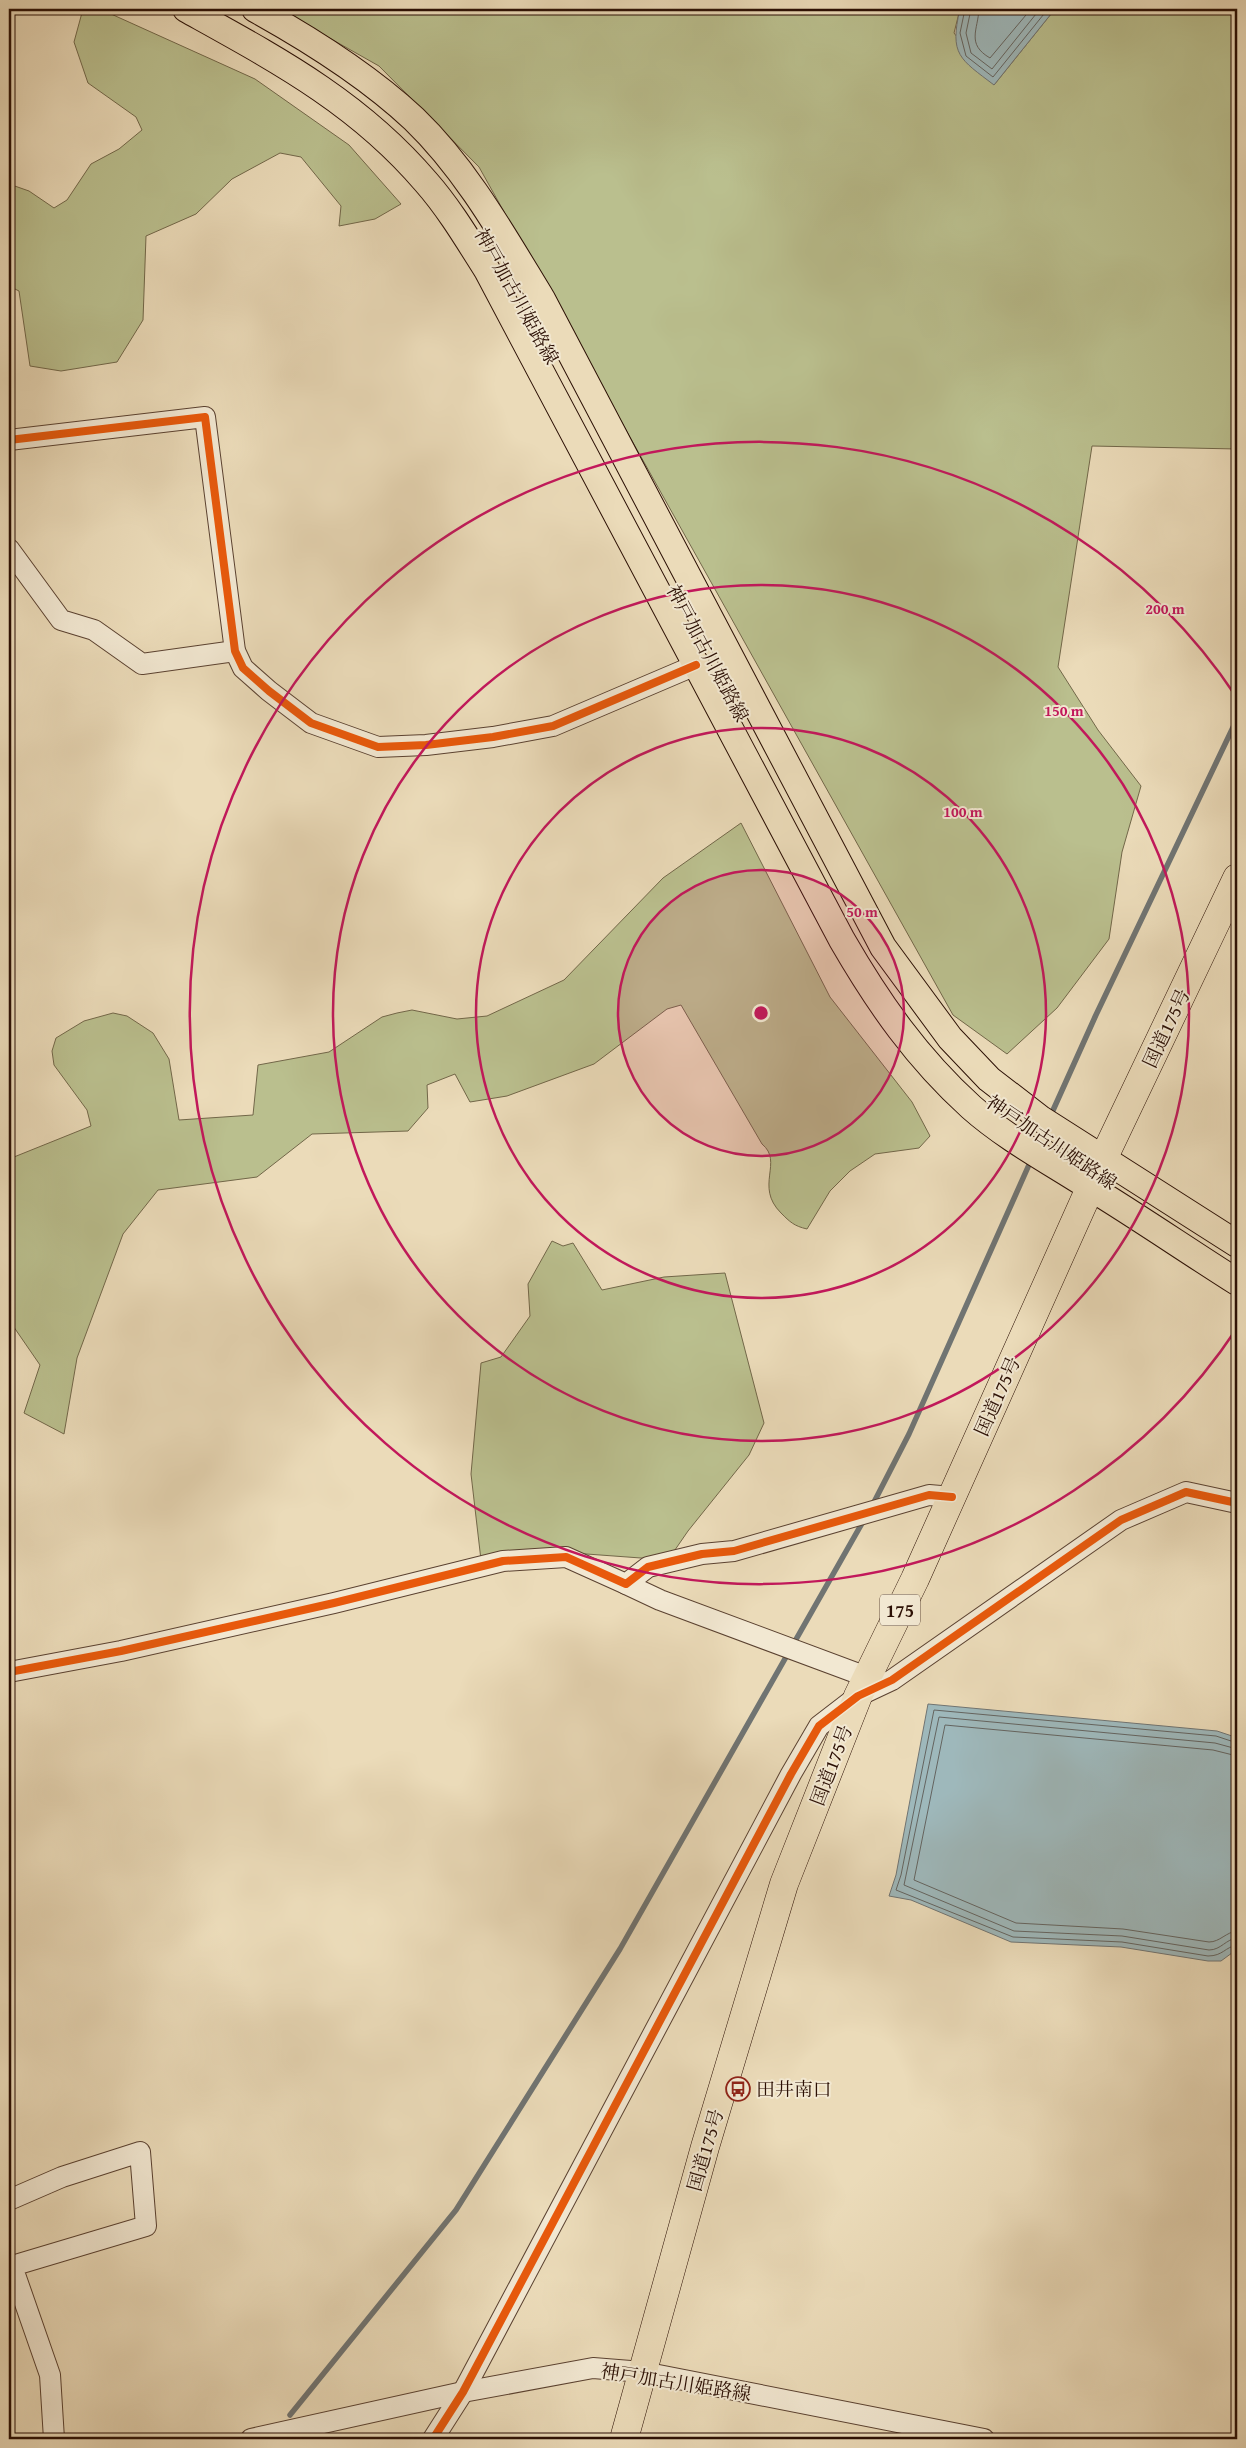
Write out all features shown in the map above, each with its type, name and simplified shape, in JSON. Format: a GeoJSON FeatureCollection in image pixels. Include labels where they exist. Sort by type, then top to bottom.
{"type":"FeatureCollection","features":[{"type":"Feature","properties":{"kind":"highway","name":"国道175号"},"geometry":{"type":"LineString","coordinates":[[624,2439],[704,2147],[784,1884],[863,1686],[952,1497],[1104,1157],[1237,878]]}},
{"type":"Feature","properties":{"kind":"main road","name":"神戸加古川姫路線"},"geometry":{"type":"LineString","coordinates":[[186,9],[308,78],[351,110],[394,148],[427,182],[487,270],[842,940],[869,987],[898,1029],[931,1067],[972,1108],[1029,1150],[1237,1282]]}},
{"type":"Feature","properties":{"kind":"main road","name":"神戸加古川姫路線"},"geometry":{"type":"LineString","coordinates":[[255,9],[299,33],[356,72],[414,119],[459,172],[491,216],[542,299],[883,947],[950,1038],[989,1079],[1041,1118],[1237,1244]]}},
{"type":"Feature","properties":{"kind":"street"},"geometry":{"type":"LineString","coordinates":[[9,440],[205,418],[235,651],[243,668],[269,692],[311,722],[378,747],[446,743],[554,726],[696,666]]}},
{"type":"Feature","properties":{"kind":"street"},"geometry":{"type":"LineString","coordinates":[[9,549],[61,620],[94,630],[142,664],[235,651]]}},
{"type":"Feature","properties":{"kind":"street"},"geometry":{"type":"LineString","coordinates":[[434,2439],[463,2392],[791,1774],[819,1726],[863,1686],[892,1680],[1121,1520],[1186,1492],[1237,1503]]}},
{"type":"Feature","properties":{"kind":"street"},"geometry":{"type":"LineString","coordinates":[[626,1584],[648,1567],[702,1554],[734,1552],[929,1495],[952,1497]]}},
{"type":"Feature","properties":{"kind":"street"},"geometry":{"type":"LineString","coordinates":[[9,1672],[121,1651],[334,1603],[503,1561],[566,1557],[660,1600],[863,1686]]}},
{"type":"Feature","properties":{"kind":"street"},"geometry":{"type":"LineString","coordinates":[[9,2200],[62,2177],[140,2152],[146,2226],[12,2266],[50,2375],[54,2439]]}},
{"type":"Feature","properties":{"kind":"street","name":"神戸加古川姫路線"},"geometry":{"type":"LineString","coordinates":[[251,2439],[463,2392],[593,2368],[643,2372],[984,2439]]}},
{"type":"Feature","properties":{"kind":"green space"},"geometry":{"type":"Polygon","coordinates":[[[83,9],[100,9],[255,79],[349,145],[401,204],[375,219],[339,226],[341,206],[301,157],[280,153],[232,179],[196,214],[146,236],[143,320],[117,362],[61,371],[30,366],[19,291],[9,286],[9,184],[29,191],[54,208],[67,200],[91,164],[119,149],[142,130],[136,117],[88,83],[74,42],[83,9]]]}},
{"type":"Feature","properties":{"kind":"green space"},"geometry":{"type":"Polygon","coordinates":[[[278,9],[960,9],[954,33],[994,85],[1055,9],[1237,9],[1237,449],[1092,446],[1058,667],[1098,730],[1141,786],[1122,852],[1109,939],[1057,1008],[1007,1054],[953,1015],[479,167],[379,66],[278,9]]]}},
{"type":"Feature","properties":{"kind":"green space"},"geometry":{"type":"Polygon","coordinates":[[[741,823],[830,997],[912,1102],[930,1136],[919,1148],[875,1154],[850,1171],[830,1191],[807,1229],[795,1225],[773,1203],[769,1184],[771,1167],[768,1151],[762,1144],[681,1005],[667,1009],[594,1064],[507,1096],[470,1102],[455,1074],[427,1085],[428,1108],[408,1131],[312,1134],[257,1177],[158,1190],[123,1234],[77,1358],[64,1434],[24,1413],[40,1365],[9,1320],[9,1159],[91,1126],[87,1110],[54,1065],[52,1051],[56,1038],[84,1021],[113,1013],[127,1016],[153,1033],[169,1059],[179,1120],[253,1115],[258,1065],[329,1052],[382,1017],[397,1013],[412,1010],[457,1019],[487,1016],[564,980],[663,878],[741,823]]]}},
{"type":"Feature","properties":{"kind":"green space"},"geometry":{"type":"Polygon","coordinates":[[[552,1241],[563,1246],[573,1243],[602,1290],[664,1277],[725,1273],[764,1423],[749,1455],[688,1531],[668,1560],[573,1553],[481,1560],[471,1474],[481,1363],[501,1357],[530,1316],[528,1284],[552,1241]]]}},
{"type":"Feature","properties":{"kind":"water"},"geometry":{"type":"Polygon","coordinates":[[[960,9],[1055,9],[994,85],[965,62],[960,54],[956,37],[960,9]]]}},
{"type":"Feature","properties":{"kind":"water"},"geometry":{"type":"Polygon","coordinates":[[[928,1704],[1217,1731],[1235,1737],[1237,1739],[1236,1950],[1221,1961],[1208,1961],[1121,1947],[1011,1942],[911,1900],[889,1896],[896,1875],[928,1704]]]}},
{"type":"Feature","properties":{"kind":"waterway"},"geometry":{"type":"LineString","coordinates":[[1050,1117],[1095,1017],[1237,719]]}},
{"type":"Feature","properties":{"kind":"waterway"},"geometry":{"type":"LineString","coordinates":[[872,1506],[909,1434],[1032,1158]]}},
{"type":"Feature","properties":{"kind":"waterway"},"geometry":{"type":"LineString","coordinates":[[290,2415],[456,2210],[620,1949],[865,1518]]}},
{"type":"Feature","properties":{"kind":"cycle path"},"geometry":{"type":"LineString","coordinates":[[9,440],[205,417],[235,651],[243,668],[269,691],[311,723],[378,747],[426,745],[493,737],[553,726],[696,665]]}},
{"type":"Feature","properties":{"kind":"cycle path"},"geometry":{"type":"LineString","coordinates":[[433,2439],[463,2392],[791,1774],[819,1726],[858,1696],[892,1680],[1121,1520],[1186,1492],[1237,1503]]}},
{"type":"Feature","properties":{"kind":"cycle path"},"geometry":{"type":"LineString","coordinates":[[9,1672],[121,1651],[334,1603],[503,1561],[566,1557],[626,1584],[648,1567],[702,1554],[734,1551],[929,1495],[952,1497]]}},
{"type":"Feature","properties":{"kind":"place","name":"田井南口"},"geometry":{"type":"Point","coordinates":[738,2089]}}]}
